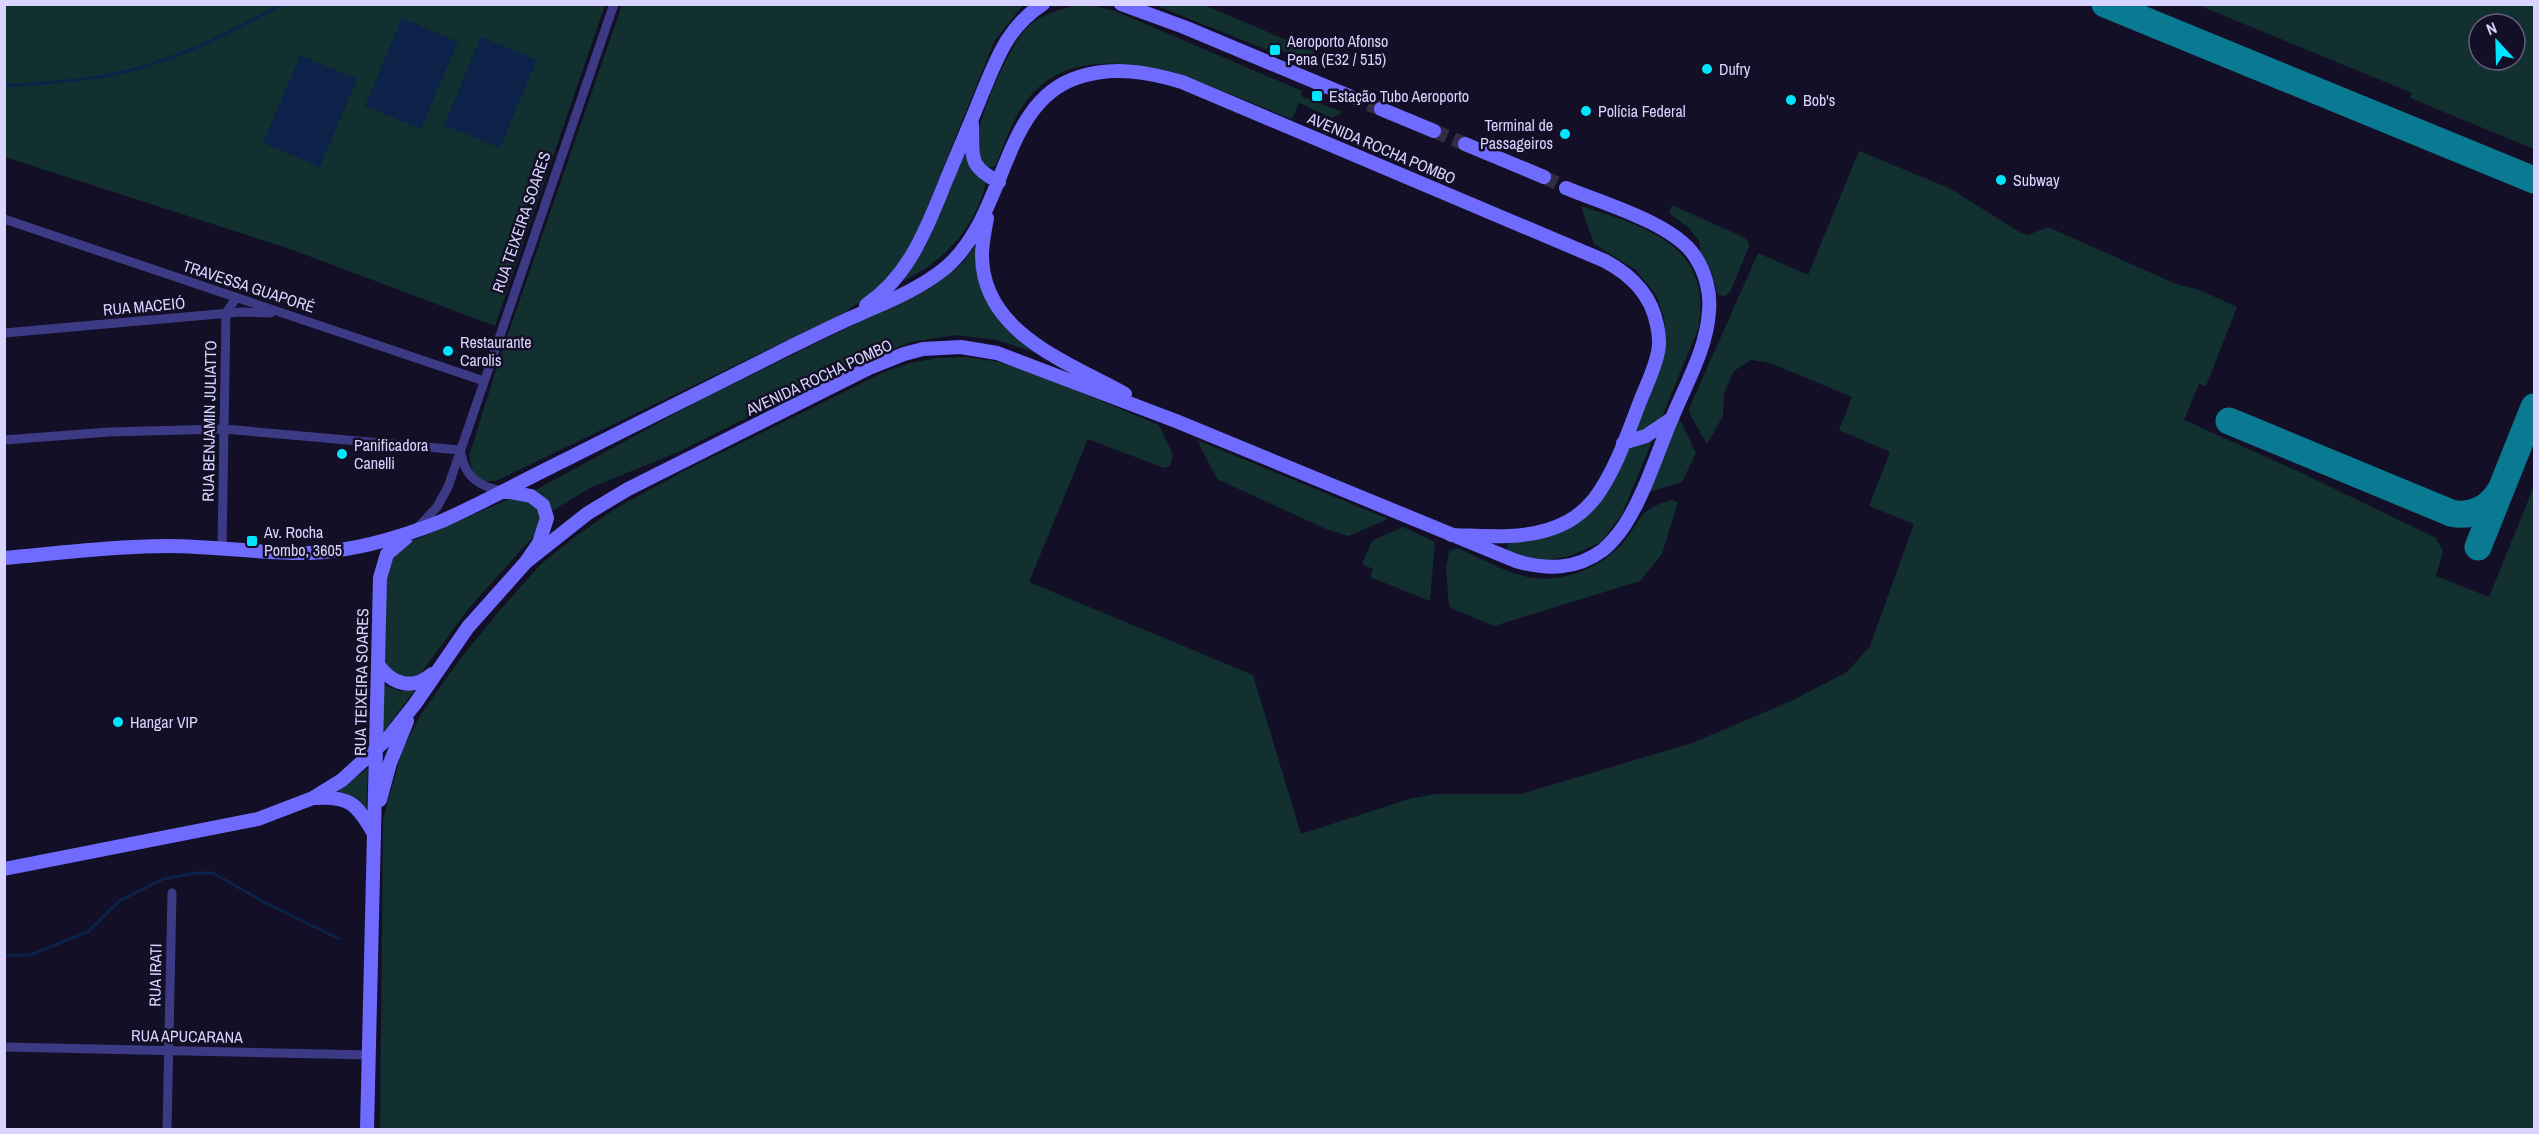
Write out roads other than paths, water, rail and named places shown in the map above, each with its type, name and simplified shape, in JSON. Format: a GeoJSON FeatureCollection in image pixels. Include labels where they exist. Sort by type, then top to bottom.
{"type":"FeatureCollection","features":[{"type":"Feature","properties":{"kind":"main road","name":"AVENIDA ROCHA POMBO"},"geometry":{"type":"LineString","coordinates":[[837,324],[888,287],[913,255],[928,227],[1006,39],[1026,15],[1042,4]]}},
{"type":"Feature","properties":{"kind":"main road"},"geometry":{"type":"LineString","coordinates":[[1121,4],[1193,31],[1349,96]]}},
{"type":"Feature","properties":{"kind":"main road","name":"AVENIDA ROCHA POMBO"},"geometry":{"type":"LineString","coordinates":[[412,532],[505,491],[837,324],[908,292],[945,268],[972,237],[989,207],[1025,120],[1042,98],[1055,88],[1088,74],[1135,71],[1182,82],[1586,252],[1632,279],[1651,303],[1659,340],[1653,367],[1623,444],[1596,496],[1578,515],[1567,522],[1525,535],[1451,535]]}},
{"type":"Feature","properties":{"kind":"main road"},"geometry":{"type":"LineString","coordinates":[[1381,109],[1434,131]]}},
{"type":"Feature","properties":{"kind":"main road"},"geometry":{"type":"LineString","coordinates":[[971,119],[974,162],[982,174],[999,182]]}},
{"type":"Feature","properties":{"kind":"main road"},"geometry":{"type":"LineString","coordinates":[[1465,144],[1544,177]]}},
{"type":"Feature","properties":{"kind":"main road","name":"AVENIDA ROCHA POMBO"},"geometry":{"type":"LineString","coordinates":[[526,562],[588,513],[628,489],[868,368],[904,354],[961,347],[997,352],[1176,421],[1451,535],[1535,567],[1570,566],[1586,560],[1616,538],[1625,525],[1700,350],[1708,322],[1710,300],[1702,271],[1694,255],[1682,240],[1664,229],[1566,188]]}},
{"type":"Feature","properties":{"kind":"main road"},"geometry":{"type":"LineString","coordinates":[[989,207],[983,244],[984,272],[996,303],[1015,330],[1042,348],[1176,421]]}},
{"type":"Feature","properties":{"kind":"main road"},"geometry":{"type":"LineString","coordinates":[[1623,444],[1646,436],[1671,419]]}},
{"type":"Feature","properties":{"kind":"main road"},"geometry":{"type":"LineString","coordinates":[[4,869],[241,823],[314,798],[342,780],[376,752],[415,704],[436,670],[475,619],[526,562],[545,530],[547,518],[538,500],[531,496],[505,491]]}},
{"type":"Feature","properties":{"kind":"main road"},"geometry":{"type":"LineString","coordinates":[[4,558],[136,547],[222,548],[280,552],[330,551],[366,546],[412,532]]}},
{"type":"Feature","properties":{"kind":"main road","name":"RUA TEIXEIRA SOARES"},"geometry":{"type":"LineString","coordinates":[[367,1130],[381,571],[387,555],[412,532]]}},
{"type":"Feature","properties":{"kind":"main road"},"geometry":{"type":"LineString","coordinates":[[378,664],[388,678],[401,684],[419,682],[436,670]]}},
{"type":"Feature","properties":{"kind":"main road","name":"RUA TEIXEIRA SOARES"},"geometry":{"type":"LineString","coordinates":[[374,834],[390,763],[415,704]]}},
{"type":"Feature","properties":{"kind":"main road"},"geometry":{"type":"LineString","coordinates":[[314,798],[336,797],[348,800],[357,807],[374,834]]}},
{"type":"Feature","properties":{"kind":"street","name":"RUA TEIXEIRA SOARES"},"geometry":{"type":"LineString","coordinates":[[412,532],[429,518],[443,498],[614,4]]}},
{"type":"Feature","properties":{"kind":"street","name":"TRAVESSA GUAPORÉ"},"geometry":{"type":"LineString","coordinates":[[4,219],[484,381]]}},
{"type":"Feature","properties":{"kind":"street"},"geometry":{"type":"LineString","coordinates":[[226,314],[239,299],[244,305],[241,312]]}},
{"type":"Feature","properties":{"kind":"street","name":"RUA MACEIÓ"},"geometry":{"type":"LineString","coordinates":[[4,333],[241,312],[286,314]]}},
{"type":"Feature","properties":{"kind":"street","name":"RUA BENJAMIN JULIATTO"},"geometry":{"type":"LineString","coordinates":[[222,548],[226,314]]}},
{"type":"Feature","properties":{"kind":"street"},"geometry":{"type":"LineString","coordinates":[[4,440],[109,432],[224,429],[460,450],[467,473],[477,483],[505,491]]}},
{"type":"Feature","properties":{"kind":"street","name":"RUA IRATI"},"geometry":{"type":"LineString","coordinates":[[167,1130],[172,893]]}},
{"type":"Feature","properties":{"kind":"street","name":"RUA APUCARANA"},"geometry":{"type":"LineString","coordinates":[[4,1047],[369,1055]]}},
{"type":"Feature","properties":{"kind":"water"},"geometry":{"type":"Polygon","coordinates":[[[402,18],[458,42],[421,129],[365,106],[402,18]]]}},
{"type":"Feature","properties":{"kind":"water"},"geometry":{"type":"Polygon","coordinates":[[[481,37],[537,60],[500,148],[444,125],[481,37]]]}},
{"type":"Feature","properties":{"kind":"water"},"geometry":{"type":"Polygon","coordinates":[[[300,55],[357,79],[320,167],[263,143],[300,55]]]}},
{"type":"Feature","properties":{"kind":"waterway"},"geometry":{"type":"LineString","coordinates":[[4,86],[68,81],[129,71],[196,48],[282,4]]}},
{"type":"Feature","properties":{"kind":"waterway"},"geometry":{"type":"LineString","coordinates":[[4,955],[30,955],[89,931],[119,901],[163,879],[195,873],[213,873],[262,901],[339,939]]}},
{"type":"Feature","properties":{"kind":"tunnel"},"geometry":{"type":"LineString","coordinates":[[1349,96],[1381,109]]}},
{"type":"Feature","properties":{"kind":"tunnel"},"geometry":{"type":"LineString","coordinates":[[1434,131],[1465,144]]}},
{"type":"Feature","properties":{"kind":"tunnel"},"geometry":{"type":"LineString","coordinates":[[1544,177],[1566,188]]}},
{"type":"Feature","properties":{"kind":"place","name":"Aeroporto Afonso Pena (E32 / 515)"},"geometry":{"type":"Point","coordinates":[1275,50]}},
{"type":"Feature","properties":{"kind":"place","name":"Dufry"},"geometry":{"type":"Point","coordinates":[1707,69]}},
{"type":"Feature","properties":{"kind":"place","name":"Estação Tubo Aeroporto"},"geometry":{"type":"Point","coordinates":[1317,96]}},
{"type":"Feature","properties":{"kind":"place","name":"Bob's"},"geometry":{"type":"Point","coordinates":[1791,100]}},
{"type":"Feature","properties":{"kind":"place","name":"Polícia Federal"},"geometry":{"type":"Point","coordinates":[1586,111]}},
{"type":"Feature","properties":{"kind":"place","name":"Terminal de Passageiros"},"geometry":{"type":"Point","coordinates":[1565,134]}},
{"type":"Feature","properties":{"kind":"place","name":"Subway"},"geometry":{"type":"Point","coordinates":[2001,180]}},
{"type":"Feature","properties":{"kind":"place","name":"Restaurante Carolis"},"geometry":{"type":"Point","coordinates":[448,351]}},
{"type":"Feature","properties":{"kind":"place","name":"Panificadora Canelli"},"geometry":{"type":"Point","coordinates":[342,454]}},
{"type":"Feature","properties":{"kind":"place","name":"Av. Rocha Pombo, 3605"},"geometry":{"type":"Point","coordinates":[252,541]}},
{"type":"Feature","properties":{"kind":"place","name":"Hangar VIP"},"geometry":{"type":"Point","coordinates":[118,722]}}]}
